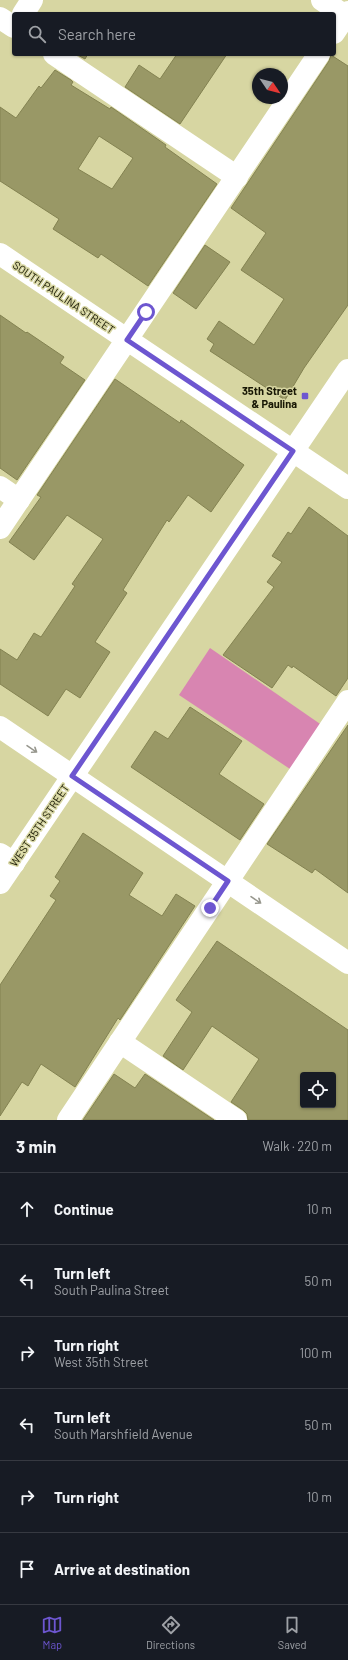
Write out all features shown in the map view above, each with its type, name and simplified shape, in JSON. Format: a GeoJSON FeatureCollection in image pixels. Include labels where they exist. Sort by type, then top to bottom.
{"type":"FeatureCollection","features":[{"type":"Feature","properties":{"kind":"street"},"geometry":{"type":"LineString","coordinates":[[24,12],[32,0]]}},
{"type":"Feature","properties":{"kind":"street"},"geometry":{"type":"LineString","coordinates":[[322,0],[335,12]]}},
{"type":"Feature","properties":{"kind":"street"},"geometry":{"type":"LineString","coordinates":[[336,13],[344,20]]}},
{"type":"Feature","properties":{"kind":"street"},"geometry":{"type":"LineString","coordinates":[[0,18],[12,26]]}},
{"type":"Feature","properties":{"kind":"street"},"geometry":{"type":"LineString","coordinates":[[57,56],[237,177]]}},
{"type":"Feature","properties":{"kind":"street"},"geometry":{"type":"LineString","coordinates":[[0,528],[319,56]]}},
{"type":"Feature","properties":{"kind":"street","name":"SOUTH PAULINA STREET"},"geometry":{"type":"LineString","coordinates":[[0,254],[348,488]]}},
{"type":"Feature","properties":{"kind":"street","name":"WEST 35TH STREET"},"geometry":{"type":"LineString","coordinates":[[0,883],[7,858],[72,776],[348,370]]}},
{"type":"Feature","properties":{"kind":"street"},"geometry":{"type":"LineString","coordinates":[[0,487],[19,500]]}},
{"type":"Feature","properties":{"kind":"street"},"geometry":{"type":"LineString","coordinates":[[68,1120],[228,881],[345,713]]}},
{"type":"Feature","properties":{"kind":"street"},"geometry":{"type":"LineString","coordinates":[[0,727],[348,963]]}},
{"type":"Feature","properties":{"kind":"street"},"geometry":{"type":"LineString","coordinates":[[120,1042],[236,1120]]}},
{"type":"Feature","properties":{"kind":"shaded area"},"geometry":{"type":"Polygon","coordinates":[[[210,648],[326,728],[296,773],[179,695],[210,648]]]}},
{"type":"Feature","properties":{"kind":"building"},"geometry":{"type":"Polygon","coordinates":[[[80,56],[87,56],[85,59],[80,56]]]}},
{"type":"Feature","properties":{"kind":"building"},"geometry":{"type":"Polygon","coordinates":[[[176,56],[226,56],[180,124],[125,87],[139,65],[160,79],[176,56]]]}},
{"type":"Feature","properties":{"kind":"building"},"geometry":{"type":"Polygon","coordinates":[[[331,56],[333,56],[348,66],[348,305],[304,368],[285,400],[210,351],[214,344],[207,339],[219,321],[254,345],[284,299],[241,270],[266,233],[231,208],[329,61],[331,56]]]}},
{"type":"Feature","properties":{"kind":"building"},"geometry":{"type":"Polygon","coordinates":[[[55,70],[71,80],[73,82],[71,85],[110,109],[111,107],[166,145],[165,147],[217,184],[148,286],[101,254],[98,258],[53,229],[59,219],[0,181],[0,107],[16,118],[39,86],[41,88],[55,70]],[[99,136],[78,169],[112,189],[133,158],[99,136]]]}},
{"type":"Feature","properties":{"kind":"building"},"geometry":{"type":"Polygon","coordinates":[[[205,245],[230,262],[196,309],[173,293],[205,245]]]}},
{"type":"Feature","properties":{"kind":"building"},"geometry":{"type":"Polygon","coordinates":[[[0,315],[64,357],[60,363],[85,380],[17,480],[0,468],[0,315]]]}},
{"type":"Feature","properties":{"kind":"building"},"geometry":{"type":"Polygon","coordinates":[[[115,379],[180,423],[181,420],[244,465],[211,512],[188,495],[169,522],[167,520],[123,590],[127,593],[95,642],[110,652],[80,698],[66,689],[48,716],[0,684],[0,649],[17,660],[34,633],[41,637],[75,586],[72,584],[103,539],[67,515],[34,560],[9,542],[41,497],[37,495],[115,379]]]}},
{"type":"Feature","properties":{"kind":"building"},"geometry":{"type":"Polygon","coordinates":[[[309,507],[348,536],[348,678],[336,696],[293,666],[292,668],[288,665],[272,688],[223,655],[274,587],[267,582],[282,562],[272,556],[288,532],[291,534],[309,507]]]}},
{"type":"Feature","properties":{"kind":"building"},"geometry":{"type":"Polygon","coordinates":[[[190,707],[242,741],[219,774],[264,804],[240,840],[131,767],[155,731],[168,739],[190,707]]]}},
{"type":"Feature","properties":{"kind":"building"},"geometry":{"type":"Polygon","coordinates":[[[348,725],[348,893],[315,869],[312,873],[267,844],[348,725]]]}},
{"type":"Feature","properties":{"kind":"building"},"geometry":{"type":"Polygon","coordinates":[[[83,833],[143,873],[129,895],[162,916],[176,894],[195,906],[120,1020],[118,1018],[75,1087],[41,1064],[28,1086],[22,1082],[0,1116],[0,985],[56,900],[50,896],[60,881],[55,877],[83,833]]]}},
{"type":"Feature","properties":{"kind":"building"},"geometry":{"type":"Polygon","coordinates":[[[217,941],[348,1030],[348,1120],[248,1120],[247,1114],[231,1102],[259,1059],[212,1026],[183,1070],[163,1056],[192,1012],[176,1000],[217,941]]]}},
{"type":"Feature","properties":{"kind":"building"},"geometry":{"type":"Polygon","coordinates":[[[114,1074],[135,1088],[145,1074],[214,1120],[83,1120],[114,1074]]]}},
{"type":"Feature","properties":{"kind":"place","name":"35th Street & Paulina"},"geometry":{"type":"Point","coordinates":[305,396]}},
{"type":"Feature","properties":{"kind":"route"},"geometry":{"type":"LineString","coordinates":[[146,312],[127,340],[293,451],[72,776],[228,881],[210,908]]}}]}
